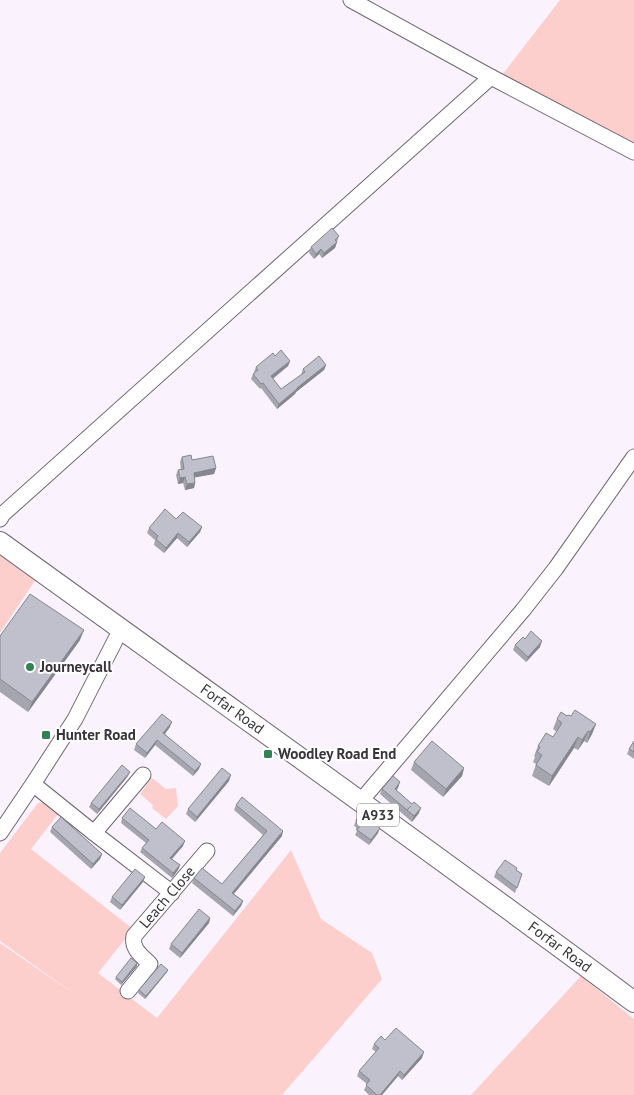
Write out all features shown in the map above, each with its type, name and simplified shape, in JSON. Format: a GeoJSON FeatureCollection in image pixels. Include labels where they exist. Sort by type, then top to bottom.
{"type":"FeatureCollection","features":[{"type":"Feature","properties":{"kind":"main road","name":"Forfar Road"},"geometry":{"type":"LineString","coordinates":[[0,542],[470,880],[634,1002]]}},
{"type":"Feature","properties":{"kind":"street"},"geometry":{"type":"LineString","coordinates":[[351,0],[491,77],[634,152]]}},
{"type":"Feature","properties":{"kind":"street"},"geometry":{"type":"LineString","coordinates":[[0,519],[3,514],[491,77]]}},
{"type":"Feature","properties":{"kind":"street"},"geometry":{"type":"LineString","coordinates":[[360,802],[523,610],[556,568],[634,457]]}},
{"type":"Feature","properties":{"kind":"street"},"geometry":{"type":"LineString","coordinates":[[0,833],[75,718],[121,629]]}},
{"type":"Feature","properties":{"kind":"street"},"geometry":{"type":"LineString","coordinates":[[94,833],[143,775]]}},
{"type":"Feature","properties":{"kind":"street"},"geometry":{"type":"LineString","coordinates":[[33,784],[172,893]]}},
{"type":"Feature","properties":{"kind":"street","name":"Leach Close"},"geometry":{"type":"LineString","coordinates":[[128,990],[150,964],[135,949],[132,942],[134,936],[207,851]]}},
{"type":"Feature","properties":{"kind":"shaded area"},"geometry":{"type":"Polygon","coordinates":[[[560,0],[634,0],[634,145],[502,75],[560,0]]]}},
{"type":"Feature","properties":{"kind":"shaded area"},"geometry":{"type":"Polygon","coordinates":[[[0,551],[36,579],[0,633],[0,551]]]}},
{"type":"Feature","properties":{"kind":"shaded area"},"geometry":{"type":"Polygon","coordinates":[[[152,778],[166,789],[176,788],[178,806],[166,819],[152,808],[153,805],[140,794],[152,778]]]}},
{"type":"Feature","properties":{"kind":"shaded area"},"geometry":{"type":"Polygon","coordinates":[[[46,802],[59,813],[31,849],[133,929],[98,973],[157,1018],[291,850],[321,919],[372,953],[382,979],[282,1095],[0,1095],[0,943],[80,998],[0,941],[0,853],[38,803],[46,802]]]}},
{"type":"Feature","properties":{"kind":"shaded area"},"geometry":{"type":"Polygon","coordinates":[[[581,976],[634,1019],[634,1095],[471,1095],[581,976]]]}},
{"type":"Feature","properties":{"kind":"building"},"geometry":{"type":"Polygon","coordinates":[[[332,228],[339,236],[335,240],[337,242],[324,253],[321,249],[316,254],[311,247],[332,228]]]}},
{"type":"Feature","properties":{"kind":"building"},"geometry":{"type":"Polygon","coordinates":[[[281,350],[290,361],[271,376],[281,389],[305,372],[303,369],[319,356],[326,365],[279,404],[263,383],[261,384],[253,374],[258,370],[256,367],[273,353],[275,356],[281,350]]]}},
{"type":"Feature","properties":{"kind":"building"},"geometry":{"type":"Polygon","coordinates":[[[191,455],[192,460],[213,456],[216,468],[194,473],[195,483],[187,484],[185,477],[180,478],[178,470],[184,469],[182,457],[191,455]]]}},
{"type":"Feature","properties":{"kind":"building"},"geometry":{"type":"Polygon","coordinates":[[[165,509],[176,519],[183,512],[202,527],[189,542],[178,533],[166,548],[156,539],[158,536],[149,528],[165,509]]]}},
{"type":"Feature","properties":{"kind":"building","name":"Journeycall"},"geometry":{"type":"Polygon","coordinates":[[[30,594],[84,630],[32,702],[0,679],[0,636],[30,594]]]}},
{"type":"Feature","properties":{"kind":"building"},"geometry":{"type":"Polygon","coordinates":[[[531,631],[542,641],[528,657],[515,645],[523,637],[525,639],[531,631]]]}},
{"type":"Feature","properties":{"kind":"building"},"geometry":{"type":"Polygon","coordinates":[[[575,710],[596,724],[582,740],[578,737],[552,776],[536,765],[542,755],[537,752],[540,747],[538,746],[546,733],[553,737],[562,723],[557,719],[561,712],[571,716],[575,710]]]}},
{"type":"Feature","properties":{"kind":"building"},"geometry":{"type":"Polygon","coordinates":[[[162,714],[172,722],[163,733],[201,764],[195,771],[157,740],[147,753],[136,744],[162,714]]]}},
{"type":"Feature","properties":{"kind":"building"},"geometry":{"type":"Polygon","coordinates":[[[432,741],[464,768],[446,789],[414,762],[432,741]]]}},
{"type":"Feature","properties":{"kind":"building"},"geometry":{"type":"Polygon","coordinates":[[[634,741],[634,752],[629,749],[634,741]]]}},
{"type":"Feature","properties":{"kind":"building"},"geometry":{"type":"Polygon","coordinates":[[[122,765],[130,772],[99,809],[91,803],[122,765]]]}},
{"type":"Feature","properties":{"kind":"building"},"geometry":{"type":"Polygon","coordinates":[[[222,768],[231,775],[197,817],[188,809],[222,768]]]}},
{"type":"Feature","properties":{"kind":"building"},"geometry":{"type":"Polygon","coordinates":[[[393,776],[400,782],[395,789],[412,804],[414,802],[421,808],[414,816],[382,789],[393,776]]]}},
{"type":"Feature","properties":{"kind":"building"},"geometry":{"type":"Polygon","coordinates":[[[242,797],[283,831],[232,893],[243,901],[235,911],[194,878],[202,868],[222,884],[267,831],[236,805],[242,797]]]}},
{"type":"Feature","properties":{"kind":"building"},"geometry":{"type":"Polygon","coordinates":[[[130,808],[156,829],[162,822],[185,841],[170,858],[180,865],[173,873],[142,848],[149,840],[122,818],[130,808]]]}},
{"type":"Feature","properties":{"kind":"building"},"geometry":{"type":"Polygon","coordinates":[[[361,814],[380,828],[371,840],[357,830],[360,826],[356,820],[361,814]]]}},
{"type":"Feature","properties":{"kind":"building"},"geometry":{"type":"Polygon","coordinates":[[[61,817],[102,854],[93,864],[52,827],[61,817]]]}},
{"type":"Feature","properties":{"kind":"building"},"geometry":{"type":"Polygon","coordinates":[[[505,860],[522,874],[517,888],[496,872],[505,860]]]}},
{"type":"Feature","properties":{"kind":"building"},"geometry":{"type":"Polygon","coordinates":[[[135,869],[145,877],[122,905],[112,897],[135,869]]]}},
{"type":"Feature","properties":{"kind":"building"},"geometry":{"type":"Polygon","coordinates":[[[199,909],[210,918],[182,953],[171,944],[199,909]]]}},
{"type":"Feature","properties":{"kind":"building"},"geometry":{"type":"Polygon","coordinates":[[[131,958],[137,963],[122,982],[116,977],[131,958]]]}},
{"type":"Feature","properties":{"kind":"building"},"geometry":{"type":"Polygon","coordinates":[[[161,964],[168,970],[146,996],[139,990],[161,964]]]}},
{"type":"Feature","properties":{"kind":"building"},"geometry":{"type":"Polygon","coordinates":[[[396,1028],[424,1052],[404,1075],[400,1071],[380,1095],[377,1095],[366,1085],[370,1080],[359,1071],[379,1048],[374,1044],[381,1036],[385,1040],[396,1028]]]}},
{"type":"Feature","properties":{"kind":"place","name":"Journeycall"},"geometry":{"type":"Point","coordinates":[30,667]}},
{"type":"Feature","properties":{"kind":"place","name":"Hunter Road"},"geometry":{"type":"Point","coordinates":[46,735]}},
{"type":"Feature","properties":{"kind":"place","name":"Woodley Road End"},"geometry":{"type":"Point","coordinates":[268,754]}}]}
